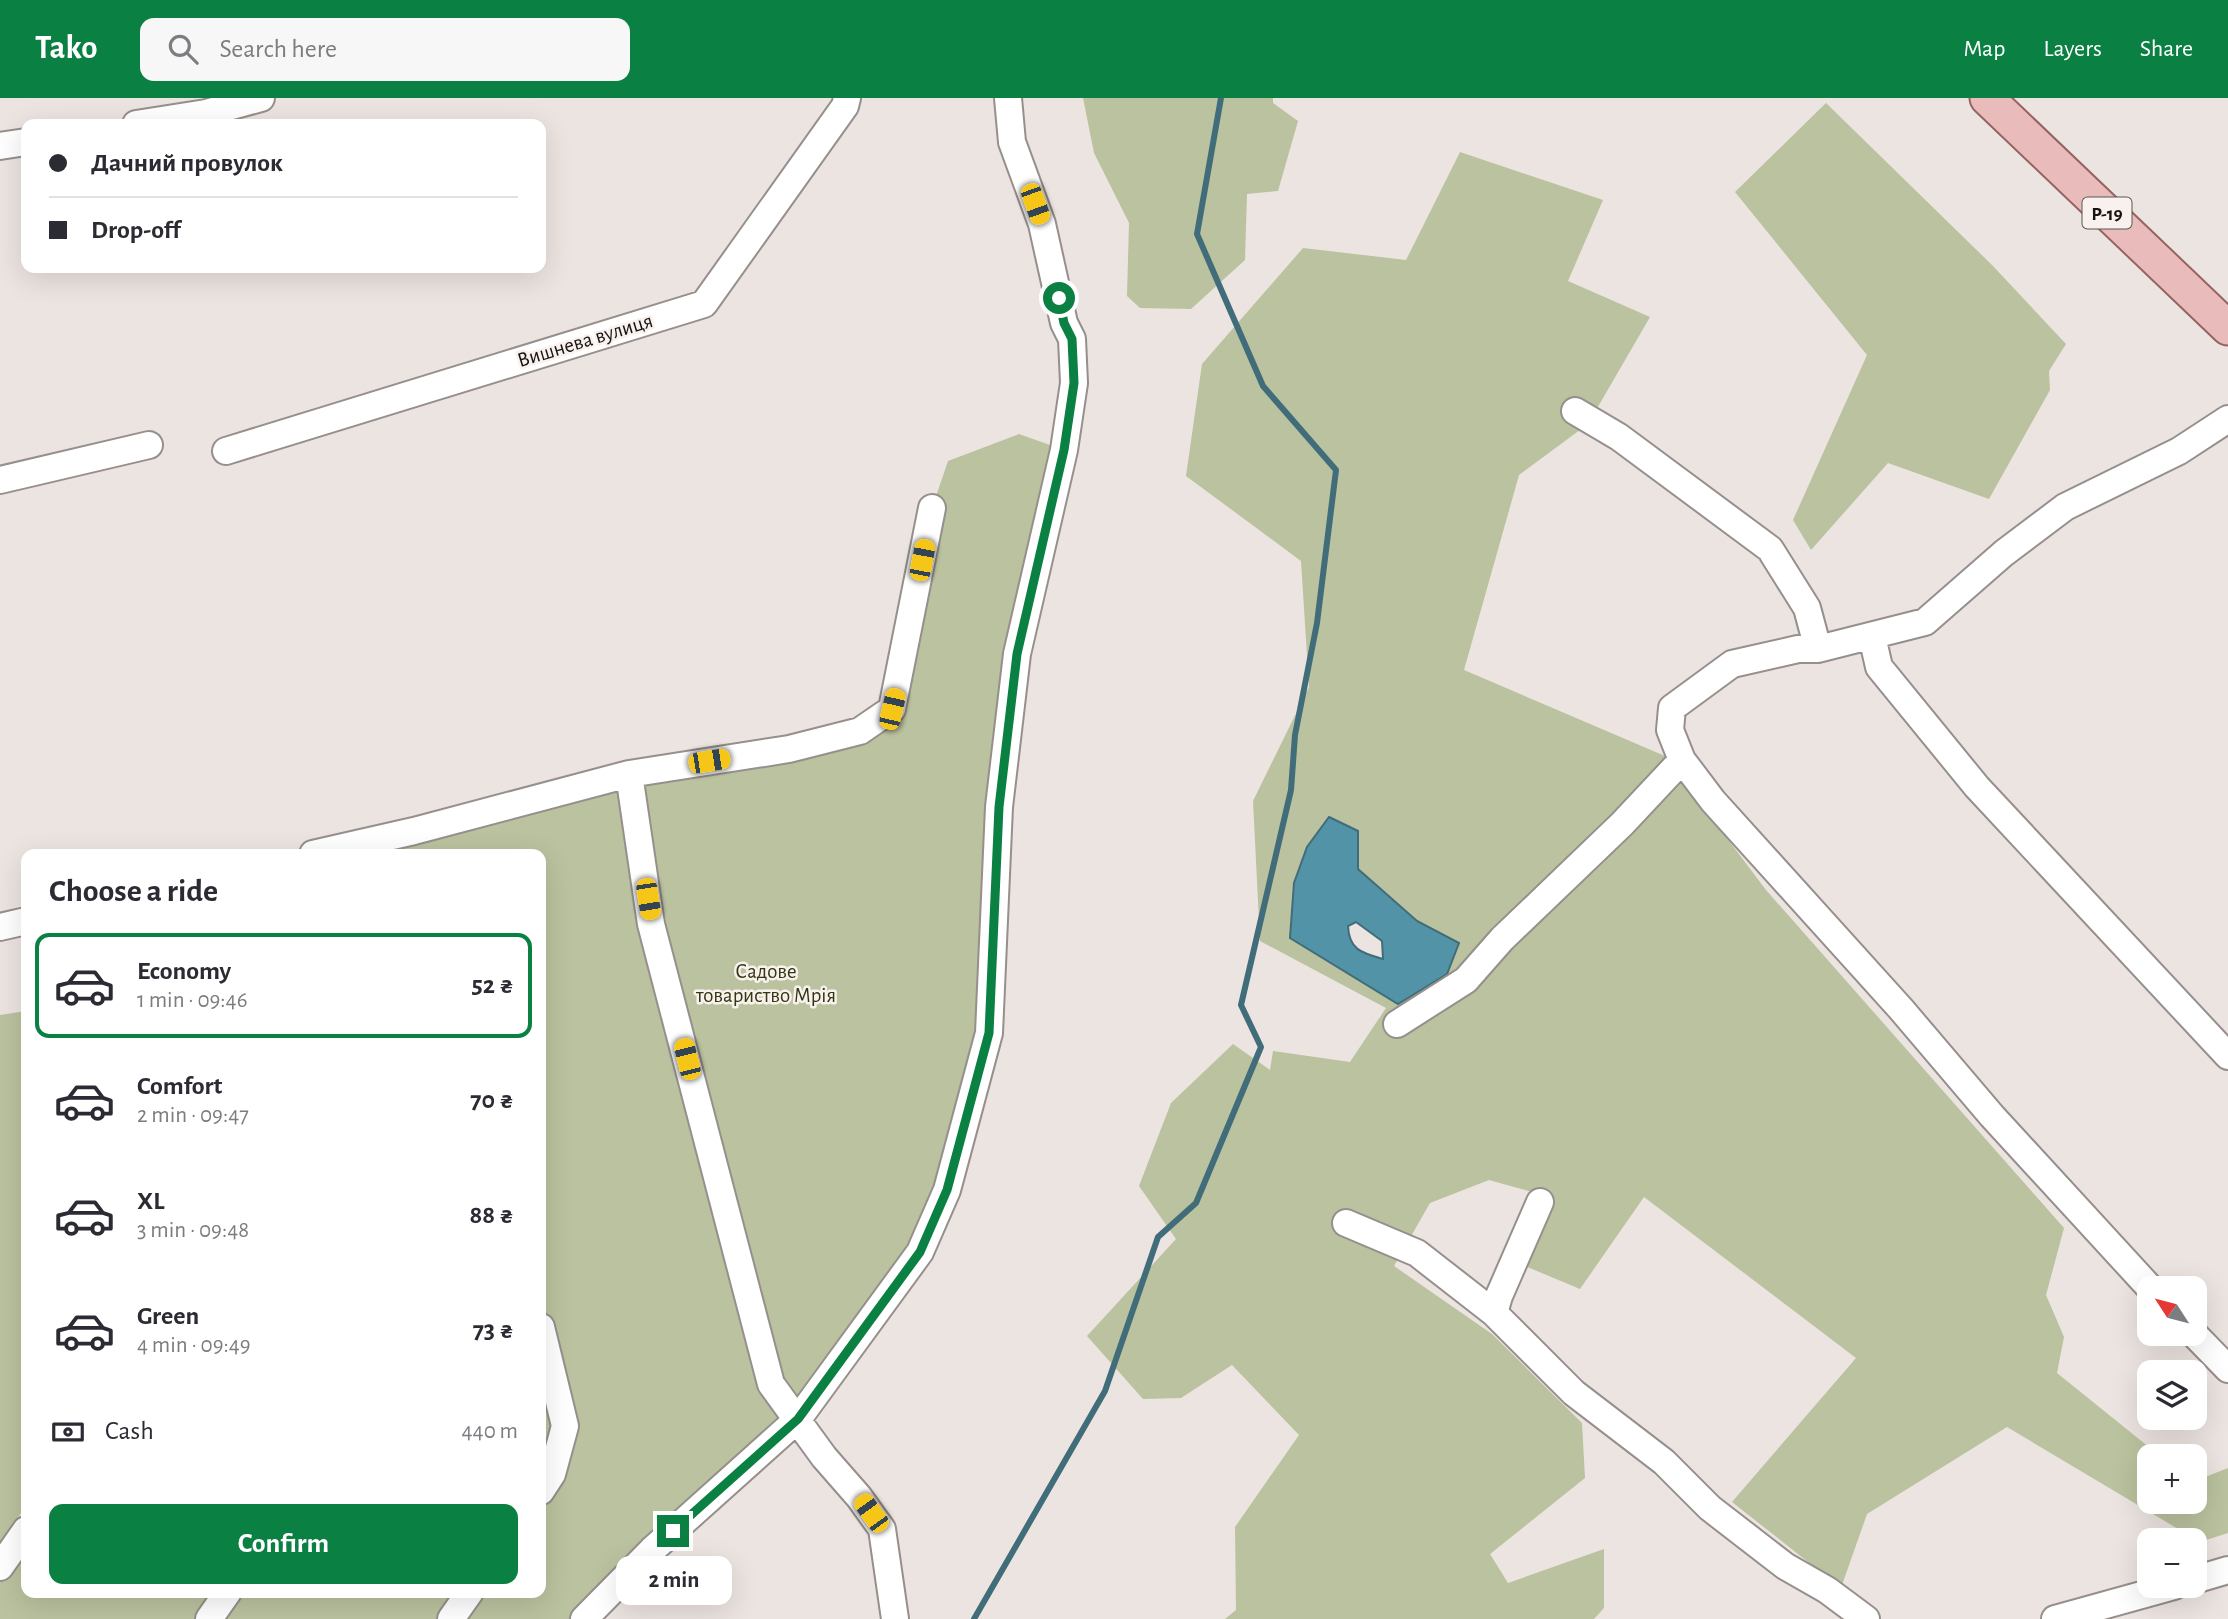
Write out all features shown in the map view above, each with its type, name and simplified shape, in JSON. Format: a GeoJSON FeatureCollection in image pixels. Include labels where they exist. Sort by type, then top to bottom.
{"type":"FeatureCollection","features":[{"type":"Feature","properties":{"kind":"main road","name":"Р-19"},"geometry":{"type":"LineString","coordinates":[[1987,98],[2228,328]]}},
{"type":"Feature","properties":{"kind":"street"},"geometry":{"type":"LineString","coordinates":[[168,119],[206,113],[261,98]]}},
{"type":"Feature","properties":{"kind":"street","name":"Вишнева вулиця"},"geometry":{"type":"LineString","coordinates":[[226,451],[704,304],[845,106],[847,98]]}},
{"type":"Feature","properties":{"kind":"street"},"geometry":{"type":"LineString","coordinates":[[611,1619],[622,1603],[798,1419],[920,1252],[947,1190],[989,1033],[999,807],[1017,654],[1064,450],[1074,383],[1072,339],[1064,323],[1042,224],[1012,142],[1008,98]]}},
{"type":"Feature","properties":{"kind":"street"},"geometry":{"type":"LineString","coordinates":[[0,146],[21,143]]}},
{"type":"Feature","properties":{"kind":"street"},"geometry":{"type":"LineString","coordinates":[[1575,411],[1619,437],[1770,549],[1807,608],[1818,649]]}},
{"type":"Feature","properties":{"kind":"street"},"geometry":{"type":"LineString","coordinates":[[2139,1276],[1992,1116],[1901,1009],[1713,801],[1682,760],[1670,730],[1672,708],[1732,664],[1798,649],[1818,649],[1926,622],[2004,553],[2065,506],[2179,451],[2228,419]]}},
{"type":"Feature","properties":{"kind":"street"},"geometry":{"type":"LineString","coordinates":[[0,480],[149,445]]}},
{"type":"Feature","properties":{"kind":"street"},"geometry":{"type":"LineString","coordinates":[[356,849],[417,842],[629,774],[789,749],[860,731],[892,709],[932,508]]}},
{"type":"Feature","properties":{"kind":"street"},"geometry":{"type":"LineString","coordinates":[[1872,636],[1879,667],[1977,787],[2228,1056]]}},
{"type":"Feature","properties":{"kind":"street"},"geometry":{"type":"LineString","coordinates":[[1397,1024],[1466,979],[1502,939],[1622,824],[1682,760]]}},
{"type":"Feature","properties":{"kind":"street"},"geometry":{"type":"LineString","coordinates":[[629,774],[651,924],[771,1384],[824,1457],[859,1497],[882,1529],[895,1619]]}},
{"type":"Feature","properties":{"kind":"street"},"geometry":{"type":"LineString","coordinates":[[0,927],[21,922]]}},
{"type":"Feature","properties":{"kind":"street"},"geometry":{"type":"LineString","coordinates":[[1494,1313],[1540,1202]]}},
{"type":"Feature","properties":{"kind":"street"},"geometry":{"type":"LineString","coordinates":[[1346,1223],[1417,1253],[1494,1313],[1574,1393],[1664,1462],[1710,1508],[1785,1566],[1827,1590],[1866,1619]]}},
{"type":"Feature","properties":{"kind":"street"},"geometry":{"type":"LineString","coordinates":[[2206,1346],[2228,1369]]}},
{"type":"Feature","properties":{"kind":"street"},"geometry":{"type":"LineString","coordinates":[[546,1348],[565,1426],[552,1474],[546,1483]]}},
{"type":"Feature","properties":{"kind":"street"},"geometry":{"type":"LineString","coordinates":[[584,1619],[652,1550],[798,1419]]}},
{"type":"Feature","properties":{"kind":"street"},"geometry":{"type":"LineString","coordinates":[[0,1567],[21,1537]]}},
{"type":"Feature","properties":{"kind":"street"},"geometry":{"type":"LineString","coordinates":[[2207,1576],[2228,1570]]}},
{"type":"Feature","properties":{"kind":"street"},"geometry":{"type":"LineString","coordinates":[[2055,1619],[2137,1596]]}},
{"type":"Feature","properties":{"kind":"street"},"geometry":{"type":"LineString","coordinates":[[209,1619],[224,1598]]}},
{"type":"Feature","properties":{"kind":"street"},"geometry":{"type":"LineString","coordinates":[[452,1619],[466,1598]]}},
{"type":"Feature","properties":{"kind":"green space"},"geometry":{"type":"Polygon","coordinates":[[[1083,98],[1273,98],[1273,103],[1298,121],[1278,191],[1247,194],[1245,260],[1191,309],[1140,308],[1127,296],[1129,223],[1094,153],[1083,98]]]}},
{"type":"Feature","properties":{"kind":"green space"},"geometry":{"type":"Polygon","coordinates":[[[1826,103],[1992,265],[2066,344],[2049,371],[2050,390],[1989,499],[1888,463],[1811,550],[1793,520],[1867,355],[1735,192],[1826,103]]]}},
{"type":"Feature","properties":{"kind":"green space"},"geometry":{"type":"Polygon","coordinates":[[[1460,152],[1603,200],[1568,281],[1650,317],[1588,424],[1519,475],[1464,670],[1665,756],[1766,890],[2064,1228],[2046,1295],[2064,1337],[2057,1373],[2145,1444],[2137,1444],[2137,1504],[2007,1427],[1867,1514],[1841,1588],[1732,1502],[1856,1358],[1644,1197],[1580,1289],[1525,1266],[1533,1252],[1547,1196],[1489,1180],[1430,1203],[1394,1266],[1492,1334],[1582,1423],[1585,1478],[1490,1554],[1508,1583],[1604,1549],[1604,1608],[1594,1619],[1225,1619],[1236,1610],[1235,1527],[1299,1435],[1232,1365],[1181,1398],[1143,1399],[1087,1336],[1176,1239],[1139,1186],[1171,1103],[1233,1044],[1270,1070],[1273,1051],[1350,1062],[1386,1008],[1260,941],[1253,801],[1309,687],[1301,561],[1186,476],[1202,364],[1303,248],[1406,260],[1460,152]],[[1358,831],[1294,883],[1399,1004],[1458,943],[1417,921],[1358,869],[1358,831]]]}},
{"type":"Feature","properties":{"kind":"green space","name":"Садове товариство Мрія"},"geometry":{"type":"Polygon","coordinates":[[[1019,434],[1064,450],[1028,609],[989,1033],[947,1190],[798,1419],[584,1619],[0,1619],[0,1567],[21,1537],[21,1598],[546,1598],[546,849],[336,849],[789,749],[892,709],[932,508],[948,461],[1019,434]]]}},
{"type":"Feature","properties":{"kind":"green space"},"geometry":{"type":"Polygon","coordinates":[[[21,1012],[21,1513],[0,1543],[0,1015],[21,1012]]]}},
{"type":"Feature","properties":{"kind":"green space"},"geometry":{"type":"Polygon","coordinates":[[[2228,1468],[2228,1533],[2207,1540],[2207,1528],[2177,1528],[2153,1514],[2207,1514],[2207,1476],[2228,1468]]]}},
{"type":"Feature","properties":{"kind":"water"},"geometry":{"type":"Polygon","coordinates":[[[1329,817],[1358,831],[1358,869],[1417,921],[1459,943],[1447,974],[1398,1004],[1290,938],[1294,883],[1307,847],[1329,817]],[[1356,922],[1348,926],[1354,945],[1369,955],[1383,959],[1382,941],[1356,922]]]}},
{"type":"Feature","properties":{"kind":"waterway"},"geometry":{"type":"LineString","coordinates":[[974,1619],[1105,1391],[1158,1237],[1196,1203],[1261,1047],[1241,1005],[1291,790],[1295,735],[1317,623],[1336,470],[1263,386],[1197,234],[1221,98]]}},
{"type":"Feature","properties":{"kind":"route"},"geometry":{"type":"LineString","coordinates":[[673,1531],[798,1419],[920,1252],[947,1190],[989,1033],[999,807],[1017,654],[1064,450],[1074,383],[1072,339],[1064,323],[1059,298]]}}]}
